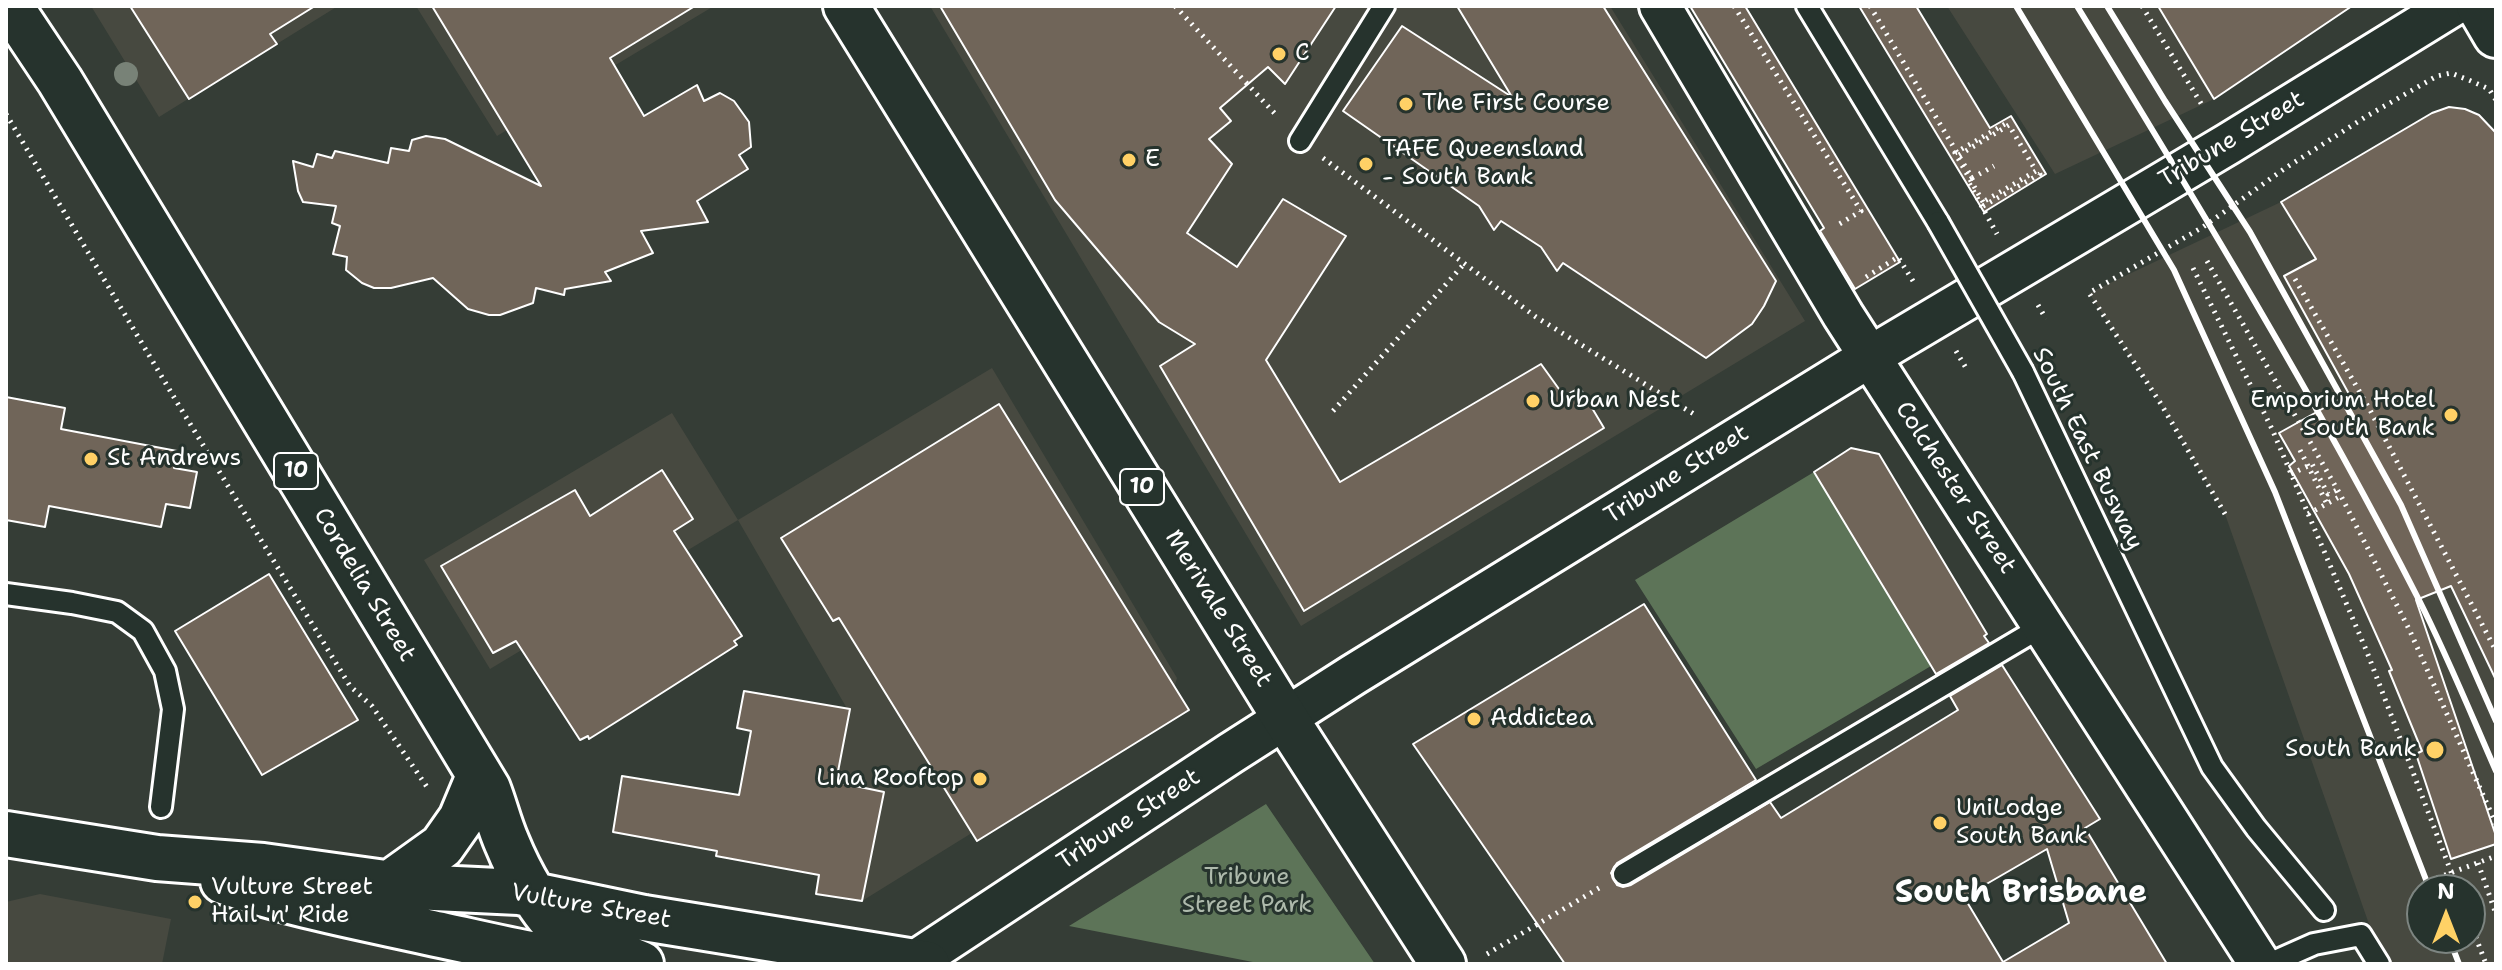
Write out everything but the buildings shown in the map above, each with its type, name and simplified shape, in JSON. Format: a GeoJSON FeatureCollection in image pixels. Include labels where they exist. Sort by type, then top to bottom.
{"type":"FeatureCollection","features":[{"type":"Feature","properties":{"kind":"main road","name":"Cordelia Street"},"geometry":{"type":"LineString","coordinates":[[10,6],[60,81],[479,776],[491,797],[507,844],[534,894],[555,925],[564,932],[641,964]]}},
{"type":"Feature","properties":{"kind":"main road","name":"Merivale Street"},"geometry":{"type":"LineString","coordinates":[[846,6],[1285,718],[1443,964]]}},
{"type":"Feature","properties":{"kind":"main road"},"geometry":{"type":"LineString","coordinates":[[2479,6],[2496,35]]}},
{"type":"Feature","properties":{"kind":"main road"},"geometry":{"type":"LineString","coordinates":[[389,884],[442,846],[461,819],[479,776]]}},
{"type":"Feature","properties":{"kind":"main road","name":"Vulture Street"},"geometry":{"type":"LineString","coordinates":[[17,843],[263,866],[389,884],[534,894],[644,918],[920,963]]}},
{"type":"Feature","properties":{"kind":"main road","name":"Vulture Street"},"geometry":{"type":"LineString","coordinates":[[157,858],[267,897],[502,948],[603,964]]}},
{"type":"Feature","properties":{"kind":"street","name":"Colchester Street"},"geometry":{"type":"LineString","coordinates":[[1660,6],[1843,315],[2260,964]]}},
{"type":"Feature","properties":{"kind":"street","name":"Tribune Street"},"geometry":{"type":"LineString","coordinates":[[920,963],[1025,889],[1285,718],[1871,356],[2228,144],[2452,6]]}},
{"type":"Feature","properties":{"kind":"lane"},"geometry":{"type":"LineString","coordinates":[[1300,141],[1384,6]]}},
{"type":"Feature","properties":{"kind":"lane","name":"South East Busway"},"geometry":{"type":"LineString","coordinates":[[1807,6],[1938,222],[2023,372],[2212,767],[2256,828],[2324,910]]}},
{"type":"Feature","properties":{"kind":"lane"},"geometry":{"type":"LineString","coordinates":[[6,594],[117,612],[143,631],[165,671],[173,709],[161,807]]}},
{"type":"Feature","properties":{"kind":"lane"},"geometry":{"type":"LineString","coordinates":[[1624,874],[2043,626]]}},
{"type":"Feature","properties":{"kind":"lane"},"geometry":{"type":"LineString","coordinates":[[2269,964],[2314,944],[2361,935],[2379,964]]}},
{"type":"Feature","properties":{"kind":"path"},"geometry":{"type":"LineString","coordinates":[[1175,6],[1300,141],[1536,317],[1736,439]]}},
{"type":"Feature","properties":{"kind":"path"},"geometry":{"type":"LineString","coordinates":[[1734,6],[1861,211],[1838,224]]}},
{"type":"Feature","properties":{"kind":"path"},"geometry":{"type":"LineString","coordinates":[[1870,6],[1972,178],[1994,166],[1968,181],[1998,235]]}},
{"type":"Feature","properties":{"kind":"path"},"geometry":{"type":"LineString","coordinates":[[2142,6],[2202,105]]}},
{"type":"Feature","properties":{"kind":"path"},"geometry":{"type":"LineString","coordinates":[[2225,514],[2161,404],[2089,293],[2203,227],[2296,161],[2437,76],[2451,73],[2471,81],[2489,89],[2496,100]]}},
{"type":"Feature","properties":{"kind":"path"},"geometry":{"type":"LineString","coordinates":[[6,114],[350,686],[372,706],[431,793]]}},
{"type":"Feature","properties":{"kind":"path"},"geometry":{"type":"LineString","coordinates":[[1959,155],[2009,125],[2036,171],[1983,202],[1955,153],[2010,121],[2040,174],[1983,206]]}},
{"type":"Feature","properties":{"kind":"path"},"geometry":{"type":"LineString","coordinates":[[1868,275],[1898,257],[1913,281]]}},
{"type":"Feature","properties":{"kind":"path"},"geometry":{"type":"LineString","coordinates":[[2207,261],[2339,493],[2409,629],[2496,824]]}},
{"type":"Feature","properties":{"kind":"path"},"geometry":{"type":"LineString","coordinates":[[1333,411],[1464,264]]}},
{"type":"Feature","properties":{"kind":"path"},"geometry":{"type":"LineString","coordinates":[[2193,268],[2272,429],[2367,652],[2452,874]]}},
{"type":"Feature","properties":{"kind":"path"},"geometry":{"type":"LineString","coordinates":[[2295,279],[2370,410],[2496,651]]}},
{"type":"Feature","properties":{"kind":"path"},"geometry":{"type":"LineString","coordinates":[[2036,301],[2046,319]]}},
{"type":"Feature","properties":{"kind":"path"},"geometry":{"type":"LineString","coordinates":[[2308,466],[2300,450],[2327,504]]}},
{"type":"Feature","properties":{"kind":"path"},"geometry":{"type":"LineString","coordinates":[[2291,474],[2312,464],[2328,494],[2339,493]]}},
{"type":"Feature","properties":{"kind":"path"},"geometry":{"type":"LineString","coordinates":[[2308,514],[2339,493]]}},
{"type":"Feature","properties":{"kind":"path"},"geometry":{"type":"LineString","coordinates":[[2448,874],[2496,856]]}},
{"type":"Feature","properties":{"kind":"path"},"geometry":{"type":"LineString","coordinates":[[2478,863],[2496,914]]}},
{"type":"Feature","properties":{"kind":"path"},"geometry":{"type":"LineString","coordinates":[[1487,954],[1604,885]]}},
{"type":"Feature","properties":{"kind":"shaded area"},"geometry":{"type":"Polygon","coordinates":[[[91,6],[338,6],[159,117],[91,6]]]}},
{"type":"Feature","properties":{"kind":"shaded area"},"geometry":{"type":"Polygon","coordinates":[[[416,6],[714,6],[497,136],[416,6]]]}},
{"type":"Feature","properties":{"kind":"shaded area","name":"TAFE Queensland - South Bank"},"geometry":{"type":"Polygon","coordinates":[[[930,6],[1610,6],[1805,321],[1301,626],[930,6]]]}},
{"type":"Feature","properties":{"kind":"shaded area"},"geometry":{"type":"Polygon","coordinates":[[[1947,6],[2158,6],[2214,99],[2055,174],[1947,6]]]}},
{"type":"Feature","properties":{"kind":"shaded area"},"geometry":{"type":"Polygon","coordinates":[[[2281,202],[2496,570],[2496,964],[2383,964],[2225,514],[2161,404],[2089,293],[2281,202]]]}},
{"type":"Feature","properties":{"kind":"shaded area"},"geometry":{"type":"Polygon","coordinates":[[[992,368],[1177,678],[1167,712],[862,901],[816,894],[849,712],[738,520],[992,368]]]}},
{"type":"Feature","properties":{"kind":"shaded area"},"geometry":{"type":"Polygon","coordinates":[[[672,413],[738,520],[490,669],[424,560],[672,413]]]}},
{"type":"Feature","properties":{"kind":"shaded area"},"geometry":{"type":"Polygon","coordinates":[[[40,894],[171,919],[162,964],[6,964],[6,902],[40,894]]]}},
{"type":"Feature","properties":{"kind":"green space"},"geometry":{"type":"Polygon","coordinates":[[[1814,472],[1931,666],[1756,769],[1635,580],[1814,472]]]}},
{"type":"Feature","properties":{"kind":"green space","name":"Tribune Street Park"},"geometry":{"type":"Polygon","coordinates":[[[1266,804],[1375,964],[1263,964],[1069,926],[1266,804]]]}},
{"type":"Feature","properties":{"kind":"railway"},"geometry":{"type":"LineString","coordinates":[[2016,6],[2174,270],[2275,492],[2424,874]]}},
{"type":"Feature","properties":{"kind":"railway"},"geometry":{"type":"LineString","coordinates":[[2077,6],[2210,226],[2338,449],[2429,621],[2496,771]]}},
{"type":"Feature","properties":{"kind":"railway"},"geometry":{"type":"LineString","coordinates":[[2107,6],[2250,232],[2401,505],[2496,721]]}},
{"type":"Feature","properties":{"kind":"railway"},"geometry":{"type":"LineString","coordinates":[[2455,954],[2459,964]]}},
{"type":"Feature","properties":{"kind":"place","name":"C"},"geometry":{"type":"Point","coordinates":[1279,54]}},
{"type":"Feature","properties":{"kind":"place","name":"The First Course"},"geometry":{"type":"Point","coordinates":[1406,104]}},
{"type":"Feature","properties":{"kind":"place","name":"E"},"geometry":{"type":"Point","coordinates":[1129,160]}},
{"type":"Feature","properties":{"kind":"place","name":"TAFE Queensland - South Bank"},"geometry":{"type":"Point","coordinates":[1366,164]}},
{"type":"Feature","properties":{"kind":"place","name":"Urban Nest"},"geometry":{"type":"Point","coordinates":[1533,401]}},
{"type":"Feature","properties":{"kind":"place","name":"Emporium Hotel South Bank"},"geometry":{"type":"Point","coordinates":[2451,415]}},
{"type":"Feature","properties":{"kind":"place","name":"St Andrews"},"geometry":{"type":"Point","coordinates":[91,459]}},
{"type":"Feature","properties":{"kind":"place","name":"Addictea"},"geometry":{"type":"Point","coordinates":[1474,719]}},
{"type":"Feature","properties":{"kind":"place","name":"South Bank"},"geometry":{"type":"Point","coordinates":[2435,750]}},
{"type":"Feature","properties":{"kind":"place","name":"Lina Rooftop"},"geometry":{"type":"Point","coordinates":[980,779]}},
{"type":"Feature","properties":{"kind":"place","name":"UniLodge South Bank"},"geometry":{"type":"Point","coordinates":[1940,823]}},
{"type":"Feature","properties":{"kind":"place","name":"Vulture Street Hail 'n' Ride"},"geometry":{"type":"Point","coordinates":[195,902]}},
{"type":"Feature","properties":{"kind":"district","name":"South Brisbane"},"geometry":{"type":"Point","coordinates":[2021,894]}}]}
